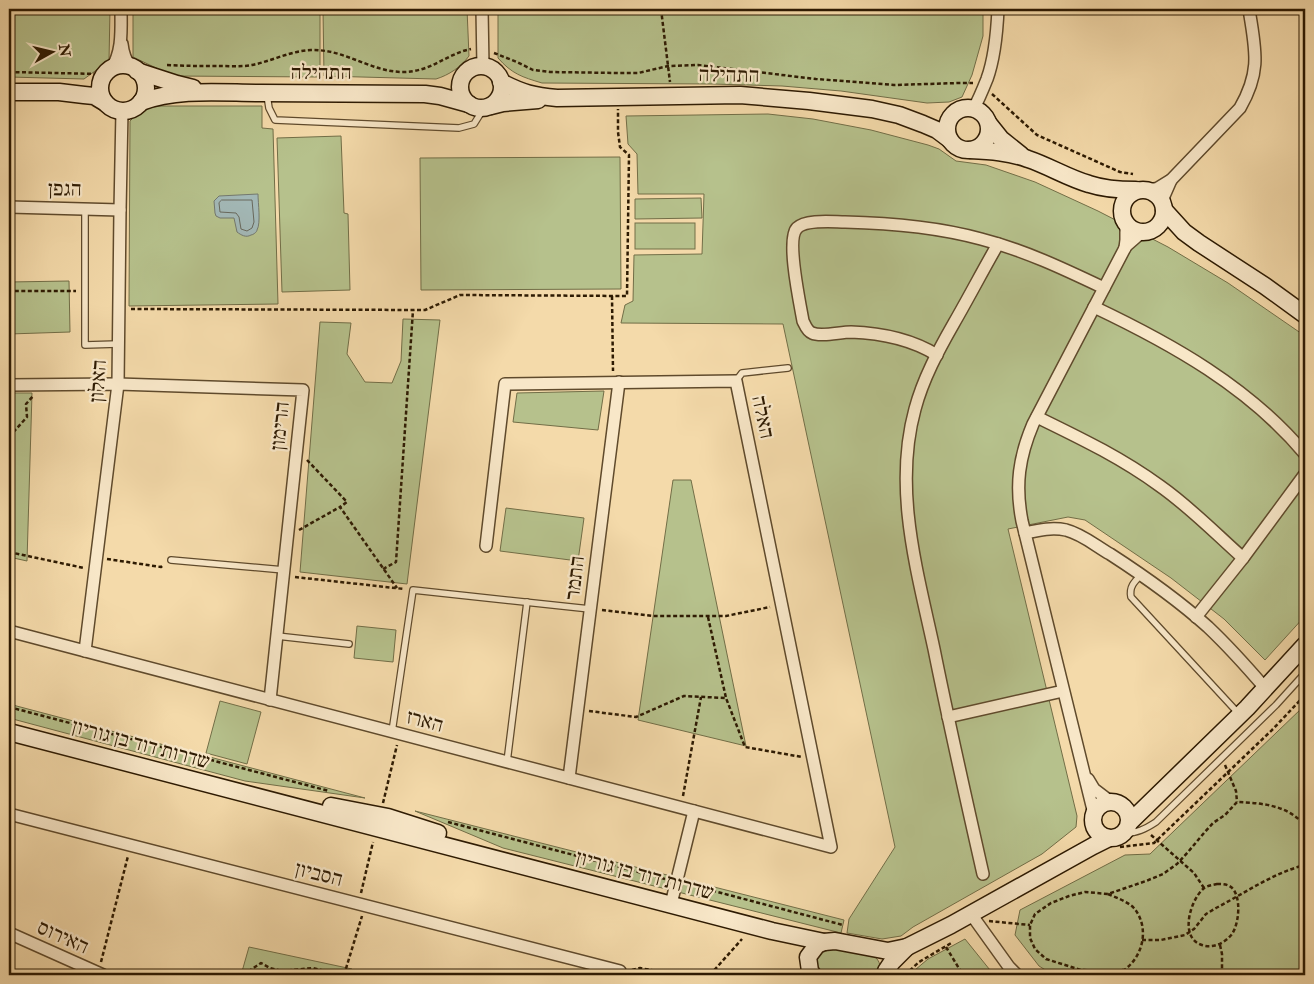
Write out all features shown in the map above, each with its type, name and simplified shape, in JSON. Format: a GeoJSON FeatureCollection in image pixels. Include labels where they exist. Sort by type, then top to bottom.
{"type":"FeatureCollection","features":[{"type":"Feature","properties":{"kind":"street"},"geometry":{"type":"LineString","coordinates":[[9,92],[59,92],[94,96],[115,110],[130,110],[136,107],[144,96],[145,88],[142,76],[134,69],[123,53],[121,9]]}},
{"type":"Feature","properties":{"kind":"street"},"geometry":{"type":"LineString","coordinates":[[482,9],[483,67]]}},
{"type":"Feature","properties":{"kind":"street"},"geometry":{"type":"LineString","coordinates":[[974,108],[984,86],[993,56],[998,9]]}},
{"type":"Feature","properties":{"kind":"street"},"geometry":{"type":"LineString","coordinates":[[1027,158],[990,151],[963,150],[954,145],[949,139],[947,124],[953,113],[959,109],[966,107],[974,108],[986,117],[1001,139],[1012,149],[1027,158],[1090,184],[1116,190],[1140,185],[1158,188],[1171,180],[1240,108],[1247,96],[1254,77],[1256,62],[1249,9]]}},
{"type":"Feature","properties":{"kind":"street"},"geometry":{"type":"LineString","coordinates":[[104,102],[100,88],[101,81],[116,61],[121,38]]}},
{"type":"Feature","properties":{"kind":"street"},"geometry":{"type":"LineString","coordinates":[[59,92],[84,84],[118,66],[134,69]]}},
{"type":"Feature","properties":{"kind":"street"},"geometry":{"type":"LineString","coordinates":[[483,67],[493,70],[498,75],[502,89],[497,101],[482,106],[464,99],[461,93],[461,86],[462,79],[466,73],[472,69],[483,67]]}},
{"type":"Feature","properties":{"kind":"street","name":"התהילה"},"geometry":{"type":"LineString","coordinates":[[134,69],[177,84],[217,93]]}},
{"type":"Feature","properties":{"kind":"street","name":"התהילה"},"geometry":{"type":"LineString","coordinates":[[425,94],[442,90],[462,79]]}},
{"type":"Feature","properties":{"kind":"street","name":"התהילה"},"geometry":{"type":"LineString","coordinates":[[501,82],[527,94],[558,98]]}},
{"type":"Feature","properties":{"kind":"street","name":"התהילה"},"geometry":{"type":"LineString","coordinates":[[141,102],[161,96],[177,94],[217,93],[425,94],[482,106],[558,98],[740,95],[786,98],[872,109],[910,118],[930,127],[949,139]]}},
{"type":"Feature","properties":{"kind":"street","name":"האלון"},"geometry":{"type":"LineString","coordinates":[[85,651],[118,384],[122,111]]}},
{"type":"Feature","properties":{"kind":"street","name":"התהילה"},"geometry":{"type":"LineString","coordinates":[[899,115],[937,118],[953,113]]}},
{"type":"Feature","properties":{"kind":"street"},"geometry":{"type":"LineString","coordinates":[[970,150],[983,144],[988,137],[989,124]]}},
{"type":"Feature","properties":{"kind":"street"},"geometry":{"type":"LineString","coordinates":[[1121,832],[1101,836],[1094,826],[1019,506],[1019,472],[1026,441],[1036,417],[1125,250],[1132,240],[1158,226],[1162,220],[1164,196],[1171,180]]}},
{"type":"Feature","properties":{"kind":"street"},"geometry":{"type":"LineString","coordinates":[[1090,184],[1104,194],[1133,230],[1164,232],[1199,243]]}},
{"type":"Feature","properties":{"kind":"street"},"geometry":{"type":"LineString","coordinates":[[1140,185],[1156,194],[1184,232],[1258,281],[1305,316]]}},
{"type":"Feature","properties":{"kind":"street"},"geometry":{"type":"LineString","coordinates":[[1125,250],[1126,240],[1122,206],[1129,194],[1140,185]]}},
{"type":"Feature","properties":{"kind":"street","name":"הגפן"},"geometry":{"type":"LineString","coordinates":[[9,207],[120,210]]}},
{"type":"Feature","properties":{"kind":"street"},"geometry":{"type":"LineString","coordinates":[[936,355],[926,348],[874,334],[850,332],[820,334],[812,333],[806,329],[802,321],[792,249],[793,235],[797,228],[823,221],[867,222],[952,232],[998,244],[1054,264],[1104,288]]}},
{"type":"Feature","properties":{"kind":"street"},"geometry":{"type":"LineString","coordinates":[[983,874],[914,556],[906,496],[907,459],[911,426],[919,395],[936,355],[998,244]]}},
{"type":"Feature","properties":{"kind":"street"},"geometry":{"type":"LineString","coordinates":[[1094,307],[1170,345],[1214,373],[1256,404],[1276,422],[1305,454]]}},
{"type":"Feature","properties":{"kind":"street","name":"האלה"},"geometry":{"type":"LineString","coordinates":[[486,546],[505,384],[736,381],[831,847]]}},
{"type":"Feature","properties":{"kind":"street","name":"התמר"},"geometry":{"type":"LineString","coordinates":[[569,778],[616,383]]}},
{"type":"Feature","properties":{"kind":"street","name":"הרימון"},"geometry":{"type":"LineString","coordinates":[[9,385],[118,384],[303,390],[270,700]]}},
{"type":"Feature","properties":{"kind":"street"},"geometry":{"type":"LineString","coordinates":[[1036,417],[1100,448],[1142,473],[1181,502],[1244,558]]}},
{"type":"Feature","properties":{"kind":"street"},"geometry":{"type":"LineString","coordinates":[[1196,617],[1244,558],[1305,474]]}},
{"type":"Feature","properties":{"kind":"street"},"geometry":{"type":"LineString","coordinates":[[1025,533],[1055,529],[1081,536],[1141,575],[1196,617],[1208,627],[1265,688]]}},
{"type":"Feature","properties":{"kind":"street","name":"הארז"},"geometry":{"type":"LineString","coordinates":[[9,631],[831,847]]}},
{"type":"Feature","properties":{"kind":"street"},"geometry":{"type":"LineString","coordinates":[[886,973],[892,962],[907,947],[973,917],[1054,867],[1121,832],[1176,775],[1239,715],[1305,645]]}},
{"type":"Feature","properties":{"kind":"street"},"geometry":{"type":"LineString","coordinates":[[948,717],[1063,691]]}},
{"type":"Feature","properties":{"kind":"street","name":"שדרות דוד בן גוריון"},"geometry":{"type":"LineString","coordinates":[[9,732],[262,798],[329,806],[388,817],[451,838],[507,861],[772,931],[824,942],[835,941],[888,951],[907,947]]}},
{"type":"Feature","properties":{"kind":"street"},"geometry":{"type":"LineString","coordinates":[[1082,769],[1094,788],[1114,803],[1122,806],[1126,811],[1121,832]]}},
{"type":"Feature","properties":{"kind":"street"},"geometry":{"type":"LineString","coordinates":[[1054,867],[1082,838],[1088,830],[1096,809],[1101,805],[1125,803],[1142,797],[1162,786],[1176,775]]}},
{"type":"Feature","properties":{"kind":"street"},"geometry":{"type":"LineString","coordinates":[[672,904],[694,811]]}},
{"type":"Feature","properties":{"kind":"street","name":"הסביון"},"geometry":{"type":"LineString","coordinates":[[9,814],[365,905],[619,973]]}},
{"type":"Feature","properties":{"kind":"street"},"geometry":{"type":"LineString","coordinates":[[973,917],[1009,967],[1017,975]]}},
{"type":"Feature","properties":{"kind":"street","name":"שדרות דוד בן גוריון"},"geometry":{"type":"LineString","coordinates":[[772,931],[792,943],[801,954],[810,971]]}},
{"type":"Feature","properties":{"kind":"street","name":"האירוס"},"geometry":{"type":"LineString","coordinates":[[9,932],[101,974]]}},
{"type":"Feature","properties":{"kind":"street"},"geometry":{"type":"LineString","coordinates":[[810,971],[808,957],[817,945],[824,942]]}},
{"type":"Feature","properties":{"kind":"street"},"geometry":{"type":"LineString","coordinates":[[872,948],[883,959],[886,973]]}},
{"type":"Feature","properties":{"kind":"lane"},"geometry":{"type":"LineString","coordinates":[[267,93],[269,108],[275,120],[458,128],[474,124],[482,106]]}},
{"type":"Feature","properties":{"kind":"lane"},"geometry":{"type":"LineString","coordinates":[[84,208],[85,346],[119,344]]}},
{"type":"Feature","properties":{"kind":"lane"},"geometry":{"type":"LineString","coordinates":[[736,381],[742,373],[788,368]]}},
{"type":"Feature","properties":{"kind":"lane"},"geometry":{"type":"LineString","coordinates":[[171,560],[284,572]]}},
{"type":"Feature","properties":{"kind":"lane"},"geometry":{"type":"LineString","coordinates":[[1141,575],[1133,583],[1130,591],[1135,603],[1239,715]]}},
{"type":"Feature","properties":{"kind":"lane"},"geometry":{"type":"LineString","coordinates":[[392,732],[413,590],[590,609]]}},
{"type":"Feature","properties":{"kind":"lane"},"geometry":{"type":"LineString","coordinates":[[507,762],[527,602]]}},
{"type":"Feature","properties":{"kind":"lane"},"geometry":{"type":"LineString","coordinates":[[277,636],[349,644]]}},
{"type":"Feature","properties":{"kind":"lane"},"geometry":{"type":"LineString","coordinates":[[1121,832],[1145,830],[1156,822],[1276,705],[1305,673]]}},
{"type":"Feature","properties":{"kind":"path"},"geometry":{"type":"LineString","coordinates":[[661,9],[672,96]]}},
{"type":"Feature","properties":{"kind":"path"},"geometry":{"type":"LineString","coordinates":[[161,64],[250,66],[294,52],[327,50],[391,71],[404,72],[420,71],[460,51],[483,49],[533,70],[550,72],[638,73],[668,66],[698,65],[816,79],[894,85],[972,83],[984,86],[1037,135],[1120,172],[1140,185]]}},
{"type":"Feature","properties":{"kind":"path"},"geometry":{"type":"LineString","coordinates":[[9,72],[108,71]]}},
{"type":"Feature","properties":{"kind":"path"},"geometry":{"type":"LineString","coordinates":[[120,309],[425,310],[460,295],[627,296],[629,155],[620,147],[618,97]]}},
{"type":"Feature","properties":{"kind":"path"},"geometry":{"type":"LineString","coordinates":[[9,288],[15,291],[85,291]]}},
{"type":"Feature","properties":{"kind":"path"},"geometry":{"type":"LineString","coordinates":[[612,296],[616,383]]}},
{"type":"Feature","properties":{"kind":"path"},"geometry":{"type":"LineString","coordinates":[[384,568],[396,562],[413,310]]}},
{"type":"Feature","properties":{"kind":"path"},"geometry":{"type":"LineString","coordinates":[[9,438],[27,417],[26,404],[35,394],[37,385]]}},
{"type":"Feature","properties":{"kind":"path"},"geometry":{"type":"LineString","coordinates":[[287,537],[347,502],[297,450]]}},
{"type":"Feature","properties":{"kind":"path"},"geometry":{"type":"LineString","coordinates":[[340,507],[397,588]]}},
{"type":"Feature","properties":{"kind":"path"},"geometry":{"type":"LineString","coordinates":[[9,552],[95,570]]}},
{"type":"Feature","properties":{"kind":"path"},"geometry":{"type":"LineString","coordinates":[[96,557],[161,566],[171,560]]}},
{"type":"Feature","properties":{"kind":"path"},"geometry":{"type":"LineString","coordinates":[[284,572],[413,590]]}},
{"type":"Feature","properties":{"kind":"path"},"geometry":{"type":"LineString","coordinates":[[590,609],[653,616],[726,616],[782,604]]}},
{"type":"Feature","properties":{"kind":"path"},"geometry":{"type":"LineString","coordinates":[[708,616],[726,698],[745,746],[813,760]]}},
{"type":"Feature","properties":{"kind":"path"},"geometry":{"type":"LineString","coordinates":[[578,709],[636,717],[684,696],[726,698]]}},
{"type":"Feature","properties":{"kind":"path"},"geometry":{"type":"LineString","coordinates":[[680,808],[701,697]]}},
{"type":"Feature","properties":{"kind":"path"},"geometry":{"type":"LineString","coordinates":[[1108,894],[1163,874],[1180,861],[1213,823],[1225,815],[1237,802],[1236,791],[1222,757]]}},
{"type":"Feature","properties":{"kind":"path"},"geometry":{"type":"LineString","coordinates":[[1237,802],[1262,803],[1280,809],[1292,814],[1305,826]]}},
{"type":"Feature","properties":{"kind":"path"},"geometry":{"type":"LineString","coordinates":[[1145,830],[1194,873],[1204,888]]}},
{"type":"Feature","properties":{"kind":"path"},"geometry":{"type":"LineString","coordinates":[[101,974],[131,845]]}},
{"type":"Feature","properties":{"kind":"path"},"geometry":{"type":"LineString","coordinates":[[1142,940],[1161,940],[1185,935],[1206,914],[1274,876],[1305,865]]}},
{"type":"Feature","properties":{"kind":"path"},"geometry":{"type":"LineString","coordinates":[[1224,884],[1234,890],[1237,897],[1239,908],[1233,934],[1220,944],[1212,947],[1200,945],[1194,940],[1188,928],[1188,918],[1193,904],[1204,888],[1224,884]]}},
{"type":"Feature","properties":{"kind":"path"},"geometry":{"type":"LineString","coordinates":[[1123,970],[1132,964],[1138,956],[1142,944],[1143,930],[1139,917],[1133,908],[1124,901],[1108,894],[1085,892],[1051,903],[1035,914],[1030,924],[1030,938],[1035,948],[1046,959],[1081,970],[1123,970],[1145,975]]}},
{"type":"Feature","properties":{"kind":"path"},"geometry":{"type":"LineString","coordinates":[[344,975],[365,905]]}},
{"type":"Feature","properties":{"kind":"path"},"geometry":{"type":"LineString","coordinates":[[973,917],[1030,924]]}},
{"type":"Feature","properties":{"kind":"path"},"geometry":{"type":"LineString","coordinates":[[710,975],[753,926]]}},
{"type":"Feature","properties":{"kind":"path"},"geometry":{"type":"LineString","coordinates":[[937,932],[963,975]]}},
{"type":"Feature","properties":{"kind":"path"},"geometry":{"type":"LineString","coordinates":[[1220,944],[1222,975]]}},
{"type":"Feature","properties":{"kind":"path"},"geometry":{"type":"LineString","coordinates":[[243,975],[261,963],[282,971],[313,968],[340,975]]}},
{"type":"Feature","properties":{"kind":"path"},"geometry":{"type":"LineString","coordinates":[[619,973],[640,968],[678,975]]}},
{"type":"Feature","properties":{"kind":"path"},"geometry":{"type":"LineString","coordinates":[[276,975],[282,971]]}},
{"type":"Feature","properties":{"kind":"green space"},"geometry":{"type":"Polygon","coordinates":[[[9,9],[110,9],[109,61],[84,79],[9,77],[9,9]]]}},
{"type":"Feature","properties":{"kind":"green space"},"geometry":{"type":"Polygon","coordinates":[[[323,9],[467,9],[469,56],[454,70],[436,79],[324,76],[323,9]]]}},
{"type":"Feature","properties":{"kind":"green space"},"geometry":{"type":"Polygon","coordinates":[[[498,9],[983,9],[983,36],[972,75],[962,97],[949,102],[927,103],[841,91],[782,86],[542,83],[518,74],[508,68],[498,58],[498,9]]]}},
{"type":"Feature","properties":{"kind":"green space"},"geometry":{"type":"Polygon","coordinates":[[[133,12],[320,12],[320,77],[173,76],[133,57],[133,12]]]}},
{"type":"Feature","properties":{"kind":"green space"},"geometry":{"type":"Polygon","coordinates":[[[153,106],[262,106],[262,128],[273,129],[278,304],[129,306],[130,121],[143,108],[153,106]]]}},
{"type":"Feature","properties":{"kind":"green space"},"geometry":{"type":"Polygon","coordinates":[[[768,114],[813,119],[871,130],[939,149],[956,161],[986,165],[1035,182],[1098,211],[1168,247],[1228,283],[1305,336],[1305,616],[1265,660],[1224,619],[1171,578],[1085,520],[1068,517],[1008,529],[1077,816],[1076,827],[1042,854],[913,927],[901,936],[882,939],[847,933],[849,919],[895,847],[783,324],[621,323],[625,305],[633,301],[634,255],[702,254],[704,194],[638,194],[637,154],[628,144],[626,116],[768,114]]]}},
{"type":"Feature","properties":{"kind":"green space"},"geometry":{"type":"Polygon","coordinates":[[[341,136],[344,213],[348,214],[350,290],[282,292],[277,138],[341,136]]]}},
{"type":"Feature","properties":{"kind":"green space"},"geometry":{"type":"Polygon","coordinates":[[[620,157],[621,289],[421,290],[420,158],[620,157]]]}},
{"type":"Feature","properties":{"kind":"green space"},"geometry":{"type":"Polygon","coordinates":[[[701,198],[702,218],[635,219],[635,199],[701,198]]]}},
{"type":"Feature","properties":{"kind":"green space"},"geometry":{"type":"Polygon","coordinates":[[[635,223],[695,223],[695,249],[635,249],[635,223]]]}},
{"type":"Feature","properties":{"kind":"green space"},"geometry":{"type":"Polygon","coordinates":[[[69,281],[70,332],[9,334],[9,282],[69,281]]]}},
{"type":"Feature","properties":{"kind":"green space"},"geometry":{"type":"Polygon","coordinates":[[[403,319],[440,320],[407,584],[300,572],[320,322],[351,323],[347,354],[365,382],[392,383],[401,361],[403,319]]]}},
{"type":"Feature","properties":{"kind":"green space"},"geometry":{"type":"Polygon","coordinates":[[[604,391],[598,430],[513,422],[517,393],[604,391]]]}},
{"type":"Feature","properties":{"kind":"green space"},"geometry":{"type":"Polygon","coordinates":[[[9,393],[32,393],[27,561],[9,557],[9,393]]]}},
{"type":"Feature","properties":{"kind":"green space"},"geometry":{"type":"Polygon","coordinates":[[[673,480],[691,480],[746,746],[638,720],[673,480]]]}},
{"type":"Feature","properties":{"kind":"green space"},"geometry":{"type":"Polygon","coordinates":[[[506,508],[584,518],[578,561],[500,551],[506,508]]]}},
{"type":"Feature","properties":{"kind":"green space"},"geometry":{"type":"Polygon","coordinates":[[[357,626],[396,630],[393,662],[354,658],[357,626]]]}},
{"type":"Feature","properties":{"kind":"green space"},"geometry":{"type":"Polygon","coordinates":[[[220,701],[261,712],[247,764],[206,753],[220,701]]]}},
{"type":"Feature","properties":{"kind":"green space"},"geometry":{"type":"Polygon","coordinates":[[[9,704],[365,798],[245,781],[9,718],[9,704]]]}},
{"type":"Feature","properties":{"kind":"green space"},"geometry":{"type":"Polygon","coordinates":[[[1302,708],[1305,711],[1305,975],[1062,975],[1047,971],[1039,966],[1015,935],[1020,910],[1125,855],[1150,854],[1302,708]]]}},
{"type":"Feature","properties":{"kind":"green space"},"geometry":{"type":"Polygon","coordinates":[[[415,811],[844,920],[841,933],[503,848],[415,811]]]}},
{"type":"Feature","properties":{"kind":"green space"},"geometry":{"type":"Polygon","coordinates":[[[965,939],[994,975],[909,975],[928,959],[965,939]]]}},
{"type":"Feature","properties":{"kind":"green space"},"geometry":{"type":"Polygon","coordinates":[[[249,947],[352,969],[350,975],[241,975],[249,947]]]}},
{"type":"Feature","properties":{"kind":"green space"},"geometry":{"type":"Polygon","coordinates":[[[825,947],[862,952],[876,958],[879,962],[880,975],[821,975],[815,969],[816,953],[825,947]]]}},
{"type":"Feature","properties":{"kind":"water"},"geometry":{"type":"Polygon","coordinates":[[[258,194],[259,223],[257,231],[253,234],[245,236],[237,232],[234,218],[220,218],[216,216],[214,201],[219,196],[258,194]]]}}]}
